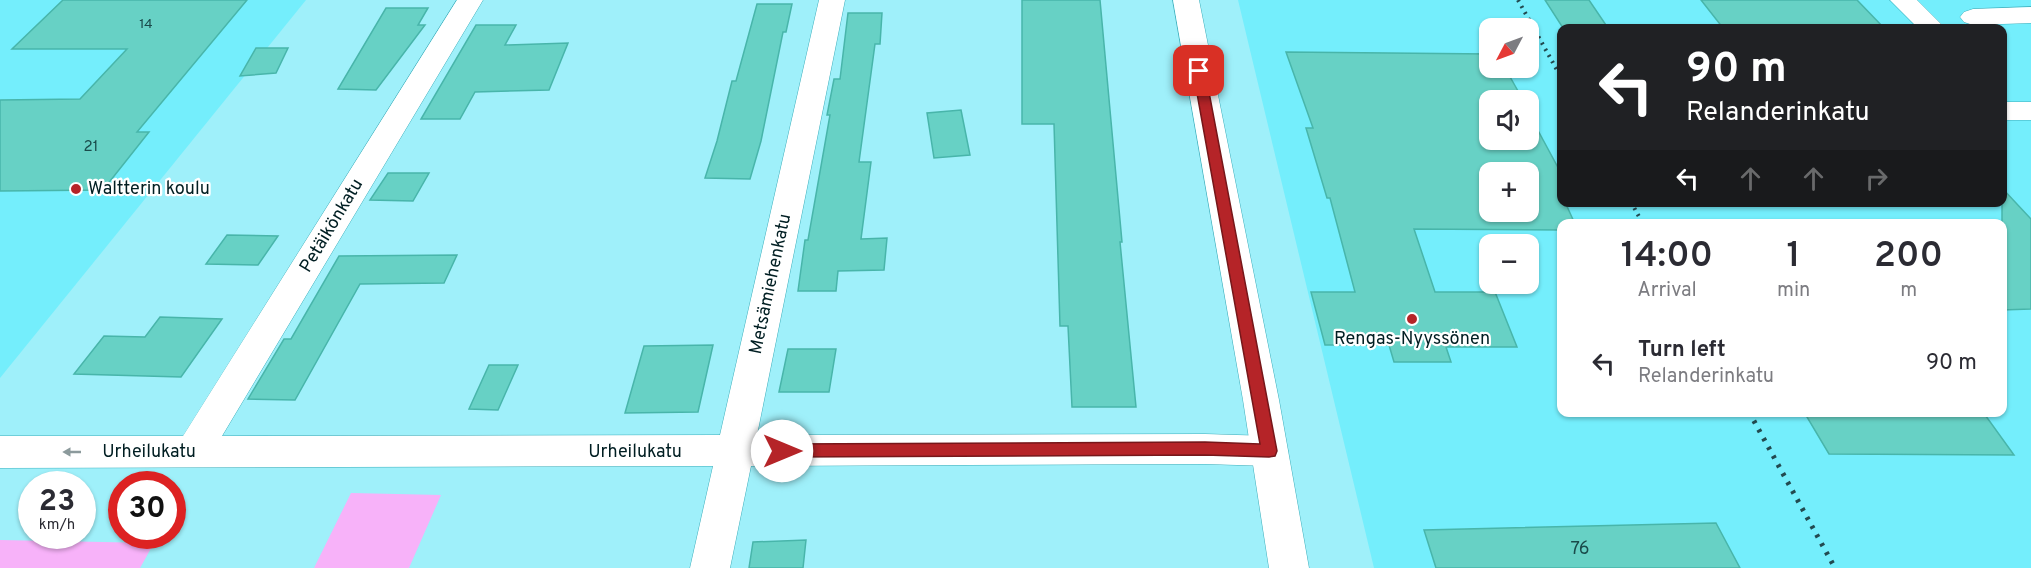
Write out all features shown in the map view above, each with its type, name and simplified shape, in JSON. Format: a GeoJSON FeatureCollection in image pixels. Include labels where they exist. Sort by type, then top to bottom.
{"type":"FeatureCollection","features":[{"type":"Feature","properties":{"kind":"street","name":"Petäikönkatu"},"geometry":{"type":"LineString","coordinates":[[193,452],[470,0]]}},
{"type":"Feature","properties":{"kind":"street","name":"Metsämiehenkatu"},"geometry":{"type":"LineString","coordinates":[[710,568],[832,0]]}},
{"type":"Feature","properties":{"kind":"street"},"geometry":{"type":"LineString","coordinates":[[1186,0],[1289,568]]}},
{"type":"Feature","properties":{"kind":"street"},"geometry":{"type":"LineString","coordinates":[[1903,0],[1928,24]]}},
{"type":"Feature","properties":{"kind":"street"},"geometry":{"type":"LineString","coordinates":[[1973,17],[2031,15]]}},
{"type":"Feature","properties":{"kind":"street","name":"Urheilukatu"},"geometry":{"type":"LineString","coordinates":[[0,452],[1205,449],[1269,451]]}},
{"type":"Feature","properties":{"kind":"shaded area","name":"Waltterin koulu"},"geometry":{"type":"Polygon","coordinates":[[[0,0],[306,0],[0,378],[0,0]]]}},
{"type":"Feature","properties":{"kind":"shaded area"},"geometry":{"type":"Polygon","coordinates":[[[1238,0],[2031,0],[2031,568],[1374,568],[1238,0]]]}},
{"type":"Feature","properties":{"kind":"shaded area"},"geometry":{"type":"Polygon","coordinates":[[[351,493],[441,495],[409,568],[314,568],[351,493]]]}},
{"type":"Feature","properties":{"kind":"shaded area"},"geometry":{"type":"Polygon","coordinates":[[[0,540],[18,540],[18,549],[96,549],[96,542],[108,542],[108,549],[151,549],[140,568],[0,568],[0,540]]]}},
{"type":"Feature","properties":{"kind":"building"},"geometry":{"type":"Polygon","coordinates":[[[63,0],[247,0],[137,132],[149,132],[103,190],[0,191],[0,100],[80,99],[127,49],[12,49],[63,0]]]}},
{"type":"Feature","properties":{"kind":"building"},"geometry":{"type":"Polygon","coordinates":[[[1022,0],[1100,0],[1136,407],[1072,407],[1068,326],[1060,326],[1054,124],[1022,124],[1022,0]]]}},
{"type":"Feature","properties":{"kind":"building"},"geometry":{"type":"Polygon","coordinates":[[[1545,0],[1589,0],[1605,24],[1560,24],[1545,0]]]}},
{"type":"Feature","properties":{"kind":"building"},"geometry":{"type":"Polygon","coordinates":[[[1701,0],[1857,0],[1880,24],[1720,24],[1701,0]]]}},
{"type":"Feature","properties":{"kind":"building"},"geometry":{"type":"Polygon","coordinates":[[[757,4],[792,4],[786,32],[783,32],[761,141],[750,179],[705,178],[732,81],[736,81],[757,4]]]}},
{"type":"Feature","properties":{"kind":"building"},"geometry":{"type":"Polygon","coordinates":[[[386,8],[428,8],[418,25],[425,25],[376,90],[338,89],[386,8]]]}},
{"type":"Feature","properties":{"kind":"building"},"geometry":{"type":"Polygon","coordinates":[[[848,13],[882,13],[880,44],[875,44],[859,162],[871,162],[861,239],[887,238],[884,270],[838,271],[836,291],[798,291],[805,240],[808,240],[830,115],[827,115],[834,79],[840,79],[848,13]]]}},
{"type":"Feature","properties":{"kind":"building"},"geometry":{"type":"Polygon","coordinates":[[[476,25],[516,25],[505,45],[568,43],[549,90],[475,92],[460,119],[421,119],[476,25]]]}},
{"type":"Feature","properties":{"kind":"building"},"geometry":{"type":"Polygon","coordinates":[[[256,48],[288,48],[276,73],[240,76],[256,48]]]}},
{"type":"Feature","properties":{"kind":"building"},"geometry":{"type":"Polygon","coordinates":[[[1286,52],[1479,54],[1479,78],[1511,78],[1517,90],[1479,90],[1479,150],[1539,150],[1539,132],[1557,166],[1557,207],[1567,207],[1573,219],[1557,219],[1557,230],[1414,229],[1435,292],[1496,294],[1517,347],[1446,347],[1451,362],[1394,362],[1389,345],[1325,345],[1311,292],[1355,292],[1330,198],[1327,198],[1306,128],[1313,128],[1286,52]]]}},
{"type":"Feature","properties":{"kind":"building"},"geometry":{"type":"Polygon","coordinates":[[[961,110],[970,155],[934,158],[927,113],[961,110]]]}},
{"type":"Feature","properties":{"kind":"building"},"geometry":{"type":"Polygon","coordinates":[[[388,173],[429,173],[413,201],[370,200],[388,173]]]}},
{"type":"Feature","properties":{"kind":"building"},"geometry":{"type":"Polygon","coordinates":[[[2007,193],[2031,219],[2031,309],[2007,310],[2007,219],[2002,219],[2002,207],[2007,207],[2007,193]]]}},
{"type":"Feature","properties":{"kind":"building"},"geometry":{"type":"Polygon","coordinates":[[[227,235],[278,236],[258,265],[206,264],[227,235]]]}},
{"type":"Feature","properties":{"kind":"building"},"geometry":{"type":"Polygon","coordinates":[[[457,255],[444,283],[360,284],[295,400],[248,399],[284,339],[291,339],[339,256],[457,255]]]}},
{"type":"Feature","properties":{"kind":"building"},"geometry":{"type":"Polygon","coordinates":[[[160,317],[222,319],[181,377],[74,374],[104,336],[145,337],[160,317]]]}},
{"type":"Feature","properties":{"kind":"building"},"geometry":{"type":"Polygon","coordinates":[[[713,345],[698,412],[625,413],[644,346],[713,345]]]}},
{"type":"Feature","properties":{"kind":"building"},"geometry":{"type":"Polygon","coordinates":[[[788,349],[836,349],[829,392],[779,392],[788,349]]]}},
{"type":"Feature","properties":{"kind":"building"},"geometry":{"type":"Polygon","coordinates":[[[489,365],[518,365],[498,410],[469,409],[489,365]]]}},
{"type":"Feature","properties":{"kind":"building"},"geometry":{"type":"Polygon","coordinates":[[[1807,417],[1987,417],[2014,455],[1829,454],[1807,417]]]}},
{"type":"Feature","properties":{"kind":"building"},"geometry":{"type":"Polygon","coordinates":[[[1716,523],[1740,568],[1436,568],[1424,530],[1716,523]]]}},
{"type":"Feature","properties":{"kind":"building"},"geometry":{"type":"Polygon","coordinates":[[[806,540],[803,568],[749,568],[753,542],[806,540]]]}},
{"type":"Feature","properties":{"kind":"railway"},"geometry":{"type":"LineString","coordinates":[[1518,0],[1557,70]]}},
{"type":"Feature","properties":{"kind":"railway"},"geometry":{"type":"LineString","coordinates":[[1634,207],[1640,219]]}},
{"type":"Feature","properties":{"kind":"railway"},"geometry":{"type":"LineString","coordinates":[[1752,417],[1835,568]]}},
{"type":"Feature","properties":{"kind":"place","name":"Waltterin koulu"},"geometry":{"type":"Point","coordinates":[76,189]}},
{"type":"Feature","properties":{"kind":"place","name":"Rengas-Nyyssönen"},"geometry":{"type":"Point","coordinates":[1412,319]}},
{"type":"Feature","properties":{"kind":"route"},"geometry":{"type":"LineString","coordinates":[[782,451],[1205,449],[1269,451],[1199,71]]}}]}
